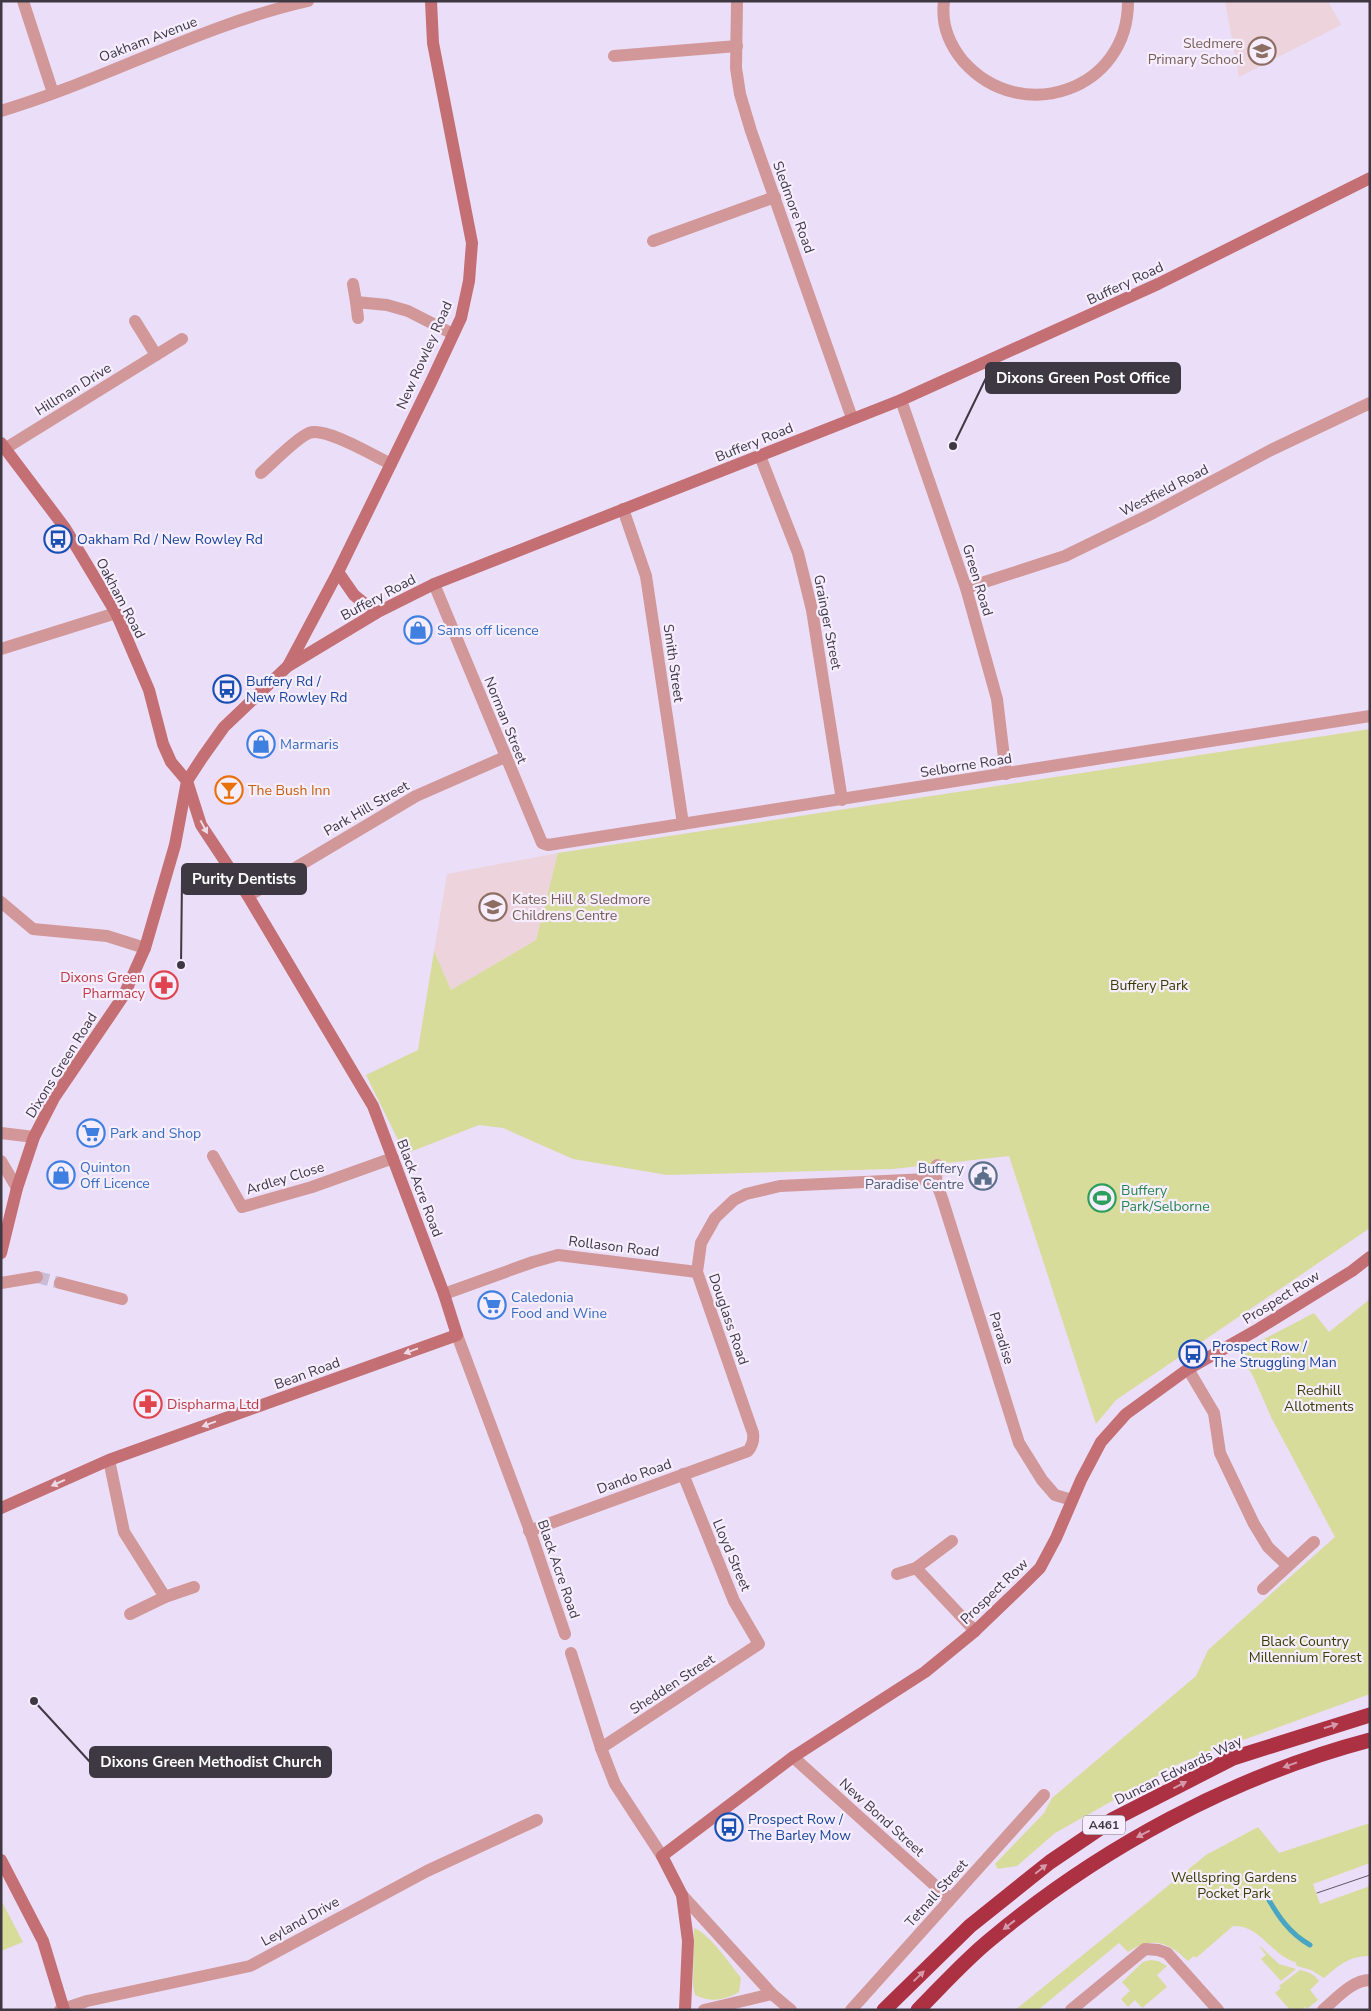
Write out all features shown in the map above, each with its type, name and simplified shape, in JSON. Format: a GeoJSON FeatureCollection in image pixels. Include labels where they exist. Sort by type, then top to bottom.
{"type":"FeatureCollection","features":[{"type":"Feature","properties":{"kind":"highway","name":"Duncan Edwards Way"},"geometry":{"type":"LineString","coordinates":[[884,2010],[970,1926],[1050,1862],[1112,1820],[1233,1758],[1370,1715]]}},
{"type":"Feature","properties":{"kind":"highway","name":"A461"},"geometry":{"type":"LineString","coordinates":[[918,2010],[990,1940],[1040,1901],[1122,1844],[1224,1793],[1289,1765],[1370,1740]]}},
{"type":"Feature","properties":{"kind":"street"},"geometry":{"type":"LineString","coordinates":[[23,1],[53,93]]}},
{"type":"Feature","properties":{"kind":"street","name":"Oakham Avenue"},"geometry":{"type":"LineString","coordinates":[[1,111],[38,100],[268,6],[308,1]]}},
{"type":"Feature","properties":{"kind":"street","name":"New Rowley Road"},"geometry":{"type":"LineString","coordinates":[[288,666],[338,572],[453,334],[460,318],[469,281],[472,243],[433,44],[431,1]]}},
{"type":"Feature","properties":{"kind":"street","name":"Sledmore Road"},"geometry":{"type":"LineString","coordinates":[[736,1],[736,68],[740,94],[751,131],[852,418]]}},
{"type":"Feature","properties":{"kind":"street"},"geometry":{"type":"LineString","coordinates":[[944,1],[942,14],[950,42],[968,67],[995,86],[1022,95],[1049,95],[1072,88],[1106,64],[1119,43],[1128,15],[1128,1]]}},
{"type":"Feature","properties":{"kind":"street"},"geometry":{"type":"LineString","coordinates":[[614,56],[737,46]]}},
{"type":"Feature","properties":{"kind":"street","name":"Buffery Road"},"geometry":{"type":"LineString","coordinates":[[187,781],[224,727],[288,666],[376,613],[434,584],[852,418],[902,400],[1158,284],[1370,178]]}},
{"type":"Feature","properties":{"kind":"street"},"geometry":{"type":"LineString","coordinates":[[653,241],[775,196]]}},
{"type":"Feature","properties":{"kind":"street"},"geometry":{"type":"LineString","coordinates":[[353,284],[358,318]]}},
{"type":"Feature","properties":{"kind":"street"},"geometry":{"type":"LineString","coordinates":[[356,302],[387,305],[408,311],[453,334]]}},
{"type":"Feature","properties":{"kind":"street"},"geometry":{"type":"LineString","coordinates":[[135,321],[156,355]]}},
{"type":"Feature","properties":{"kind":"street","name":"Hillman Drive"},"geometry":{"type":"LineString","coordinates":[[3,445],[182,339]]}},
{"type":"Feature","properties":{"kind":"street","name":"Green Road"},"geometry":{"type":"LineString","coordinates":[[902,400],[966,588],[997,699],[1006,774]]}},
{"type":"Feature","properties":{"kind":"street","name":"Westfield Road"},"geometry":{"type":"LineString","coordinates":[[966,588],[1065,556],[1153,514],[1306,432],[1370,403]]}},
{"type":"Feature","properties":{"kind":"street"},"geometry":{"type":"LineString","coordinates":[[261,473],[299,439],[311,432],[328,434],[391,464]]}},
{"type":"Feature","properties":{"kind":"street","name":"Oakham Road"},"geometry":{"type":"LineString","coordinates":[[3,445],[65,528],[116,613],[149,690],[163,744],[171,762],[187,781]]}},
{"type":"Feature","properties":{"kind":"street","name":"Grainger Street"},"geometry":{"type":"LineString","coordinates":[[760,456],[798,553],[812,610],[842,800]]}},
{"type":"Feature","properties":{"kind":"street","name":"Smith Street"},"geometry":{"type":"LineString","coordinates":[[623,509],[646,576],[682,824]]}},
{"type":"Feature","properties":{"kind":"street"},"geometry":{"type":"LineString","coordinates":[[338,572],[354,595],[376,613]]}},
{"type":"Feature","properties":{"kind":"street","name":"Norman Street"},"geometry":{"type":"LineString","coordinates":[[434,584],[542,843],[548,845],[566,843]]}},
{"type":"Feature","properties":{"kind":"street"},"geometry":{"type":"LineString","coordinates":[[1,649],[116,613]]}},
{"type":"Feature","properties":{"kind":"street","name":"Selborne Road"},"geometry":{"type":"LineString","coordinates":[[566,843],[1370,716]]}},
{"type":"Feature","properties":{"kind":"street","name":"Park Hill Street"},"geometry":{"type":"LineString","coordinates":[[248,896],[416,796],[505,757]]}},
{"type":"Feature","properties":{"kind":"street","name":"Black Acre Road"},"geometry":{"type":"LineString","coordinates":[[187,781],[202,825],[248,896],[373,1106],[444,1294],[457,1335],[530,1531],[565,1634]]}},
{"type":"Feature","properties":{"kind":"street","name":"Dixons Green Road"},"geometry":{"type":"LineString","coordinates":[[1,1253],[17,1188],[34,1137],[54,1098],[124,995],[145,948],[175,845],[187,781]]}},
{"type":"Feature","properties":{"kind":"street"},"geometry":{"type":"LineString","coordinates":[[1,902],[33,928],[107,936],[145,948]]}},
{"type":"Feature","properties":{"kind":"street"},"geometry":{"type":"LineString","coordinates":[[1,1133],[34,1137]]}},
{"type":"Feature","properties":{"kind":"street","name":"Ardley Close"},"geometry":{"type":"LineString","coordinates":[[213,1156],[242,1207],[312,1187],[393,1158]]}},
{"type":"Feature","properties":{"kind":"street"},"geometry":{"type":"LineString","coordinates":[[1,1161],[17,1188]]}},
{"type":"Feature","properties":{"kind":"street","name":"Paradise"},"geometry":{"type":"LineString","coordinates":[[937,1165],[936,1182],[1019,1443],[1042,1480],[1055,1495],[1072,1500]]}},
{"type":"Feature","properties":{"kind":"street","name":"Douglass Road"},"geometry":{"type":"LineString","coordinates":[[748,1450],[753,1442],[753,1433],[697,1272],[701,1243],[706,1230],[724,1208],[746,1194],[780,1186],[927,1179],[936,1182]]}},
{"type":"Feature","properties":{"kind":"street","name":"Rollason Road"},"geometry":{"type":"LineString","coordinates":[[444,1294],[558,1254],[697,1272]]}},
{"type":"Feature","properties":{"kind":"street","name":"Prospect Row"},"geometry":{"type":"LineString","coordinates":[[662,1856],[793,1757],[925,1672],[975,1630],[1040,1568],[1056,1538],[1100,1442],[1126,1414],[1188,1369],[1256,1331],[1352,1271],[1370,1257]]}},
{"type":"Feature","properties":{"kind":"street"},"geometry":{"type":"LineString","coordinates":[[1,1283],[37,1276]]}},
{"type":"Feature","properties":{"kind":"street"},"geometry":{"type":"LineString","coordinates":[[60,1283],[122,1299]]}},
{"type":"Feature","properties":{"kind":"street","name":"Bean Road"},"geometry":{"type":"LineString","coordinates":[[1,1508],[109,1460],[457,1335]]}},
{"type":"Feature","properties":{"kind":"street"},"geometry":{"type":"LineString","coordinates":[[1188,1369],[1214,1413],[1220,1453],[1254,1524],[1268,1547],[1287,1565]]}},
{"type":"Feature","properties":{"kind":"street","name":"Dando Road"},"geometry":{"type":"LineString","coordinates":[[530,1531],[748,1450]]}},
{"type":"Feature","properties":{"kind":"street"},"geometry":{"type":"LineString","coordinates":[[109,1460],[124,1532],[165,1596]]}},
{"type":"Feature","properties":{"kind":"street","name":"Lloyd Street"},"geometry":{"type":"LineString","coordinates":[[683,1474],[730,1592],[759,1644]]}},
{"type":"Feature","properties":{"kind":"street"},"geometry":{"type":"LineString","coordinates":[[897,1574],[916,1568],[952,1541]]}},
{"type":"Feature","properties":{"kind":"street"},"geometry":{"type":"LineString","coordinates":[[1263,1589],[1314,1542]]}},
{"type":"Feature","properties":{"kind":"street"},"geometry":{"type":"LineString","coordinates":[[916,1568],[975,1630]]}},
{"type":"Feature","properties":{"kind":"street"},"geometry":{"type":"LineString","coordinates":[[130,1614],[165,1596],[194,1586]]}},
{"type":"Feature","properties":{"kind":"street","name":"Shedden Street"},"geometry":{"type":"LineString","coordinates":[[601,1748],[759,1644]]}},
{"type":"Feature","properties":{"kind":"street"},"geometry":{"type":"LineString","coordinates":[[572,1653],[601,1748],[615,1784],[662,1856],[682,1895],[772,1994],[791,2010]]}},
{"type":"Feature","properties":{"kind":"street","name":"New Bond Street"},"geometry":{"type":"LineString","coordinates":[[793,1757],[950,1899]]}},
{"type":"Feature","properties":{"kind":"street","name":"Tetnall Street"},"geometry":{"type":"LineString","coordinates":[[851,2010],[1044,1795]]}},
{"type":"Feature","properties":{"kind":"street","name":"Leyland Drive"},"geometry":{"type":"LineString","coordinates":[[62,2009],[87,2001],[250,1966],[427,1871],[537,1820]]}},
{"type":"Feature","properties":{"kind":"street"},"geometry":{"type":"LineString","coordinates":[[1,1860],[43,1941],[62,2009]]}},
{"type":"Feature","properties":{"kind":"street"},"geometry":{"type":"LineString","coordinates":[[682,1895],[688,1941],[685,2010]]}},
{"type":"Feature","properties":{"kind":"street"},"geometry":{"type":"LineString","coordinates":[[1071,2010],[1145,1949],[1167,1953],[1218,2010]]}},
{"type":"Feature","properties":{"kind":"street"},"geometry":{"type":"LineString","coordinates":[[1323,2010],[1353,1985],[1363,1980],[1370,1980]]}},
{"type":"Feature","properties":{"kind":"street"},"geometry":{"type":"LineString","coordinates":[[704,2010],[772,1994]]}},
{"type":"Feature","properties":{"kind":"shaded area","name":"Sledmere Primary School"},"geometry":{"type":"Polygon","coordinates":[[[1225,1],[1328,1],[1341,25],[1239,77],[1225,1]]]}},
{"type":"Feature","properties":{"kind":"shaded area","name":"Kates Hill & Sledmore Childrens Centre"},"geometry":{"type":"Polygon","coordinates":[[[558,853],[536,940],[451,990],[434,951],[447,874],[558,853]]]}},
{"type":"Feature","properties":{"kind":"green space","name":"Buffery Park"},"geometry":{"type":"Polygon","coordinates":[[[1370,729],[1370,1228],[1116,1400],[1096,1424],[1009,1156],[893,1169],[667,1175],[573,1159],[503,1128],[479,1125],[405,1154],[366,1075],[418,1050],[434,951],[451,990],[536,940],[558,853],[1370,729]]]}},
{"type":"Feature","properties":{"kind":"green space","name":"Black Country Millennium Forest"},"geometry":{"type":"Polygon","coordinates":[[[1370,1299],[1370,1694],[1182,1762],[1055,1833],[1017,1866],[998,1869],[995,1864],[1044,1813],[1052,1798],[1196,1676],[1208,1650],[1335,1537],[1272,1419],[1254,1378],[1239,1352],[1314,1313],[1329,1332],[1370,1299]]]}},
{"type":"Feature","properties":{"kind":"green space","name":"Wellspring Gardens Pocket Park"},"geometry":{"type":"Polygon","coordinates":[[[1370,1823],[1370,1863],[1313,1884],[1320,1904],[1370,1886],[1370,1956],[1363,1956],[1345,1962],[1324,1978],[1311,1970],[1297,1966],[1295,1962],[1286,1958],[1258,1935],[1242,1927],[1233,1926],[1196,1958],[1194,1956],[1188,1961],[1174,1949],[1160,1943],[1145,1944],[1128,1952],[1119,1943],[1038,2010],[1015,2010],[1206,1855],[1258,1827],[1279,1853],[1370,1823]]]}},
{"type":"Feature","properties":{"kind":"green space"},"geometry":{"type":"Polygon","coordinates":[[[1,1900],[23,1942],[1,1951],[1,1900]]]}},
{"type":"Feature","properties":{"kind":"green space"},"geometry":{"type":"Polygon","coordinates":[[[694,1928],[713,1943],[741,1978],[739,1992],[717,2000],[695,1995],[693,1986],[694,1928]]]}},
{"type":"Feature","properties":{"kind":"green space"},"geometry":{"type":"Polygon","coordinates":[[[1259,1946],[1279,1964],[1296,1969],[1281,1981],[1261,1959],[1266,1955],[1259,1946]]]}},
{"type":"Feature","properties":{"kind":"green space"},"geometry":{"type":"Polygon","coordinates":[[[1150,1960],[1158,1961],[1167,1966],[1157,1975],[1167,1987],[1142,2008],[1135,2000],[1128,2007],[1121,1999],[1130,1991],[1122,1982],[1143,1962],[1150,1960]]]}},
{"type":"Feature","properties":{"kind":"green space"},"geometry":{"type":"Polygon","coordinates":[[[1300,1970],[1311,1974],[1319,1981],[1310,1990],[1318,2000],[1307,2009],[1305,2007],[1301,2010],[1290,2010],[1275,1993],[1281,1988],[1279,1986],[1300,1970]]]}},
{"type":"Feature","properties":{"kind":"waterway"},"geometry":{"type":"LineString","coordinates":[[1266,1895],[1285,1923],[1296,1935],[1310,1945]]}},
{"type":"Feature","properties":{"kind":"tunnel"},"geometry":{"type":"LineString","coordinates":[[37,1277],[60,1283]]}},
{"type":"Feature","properties":{"kind":"tram line"},"geometry":{"type":"LineString","coordinates":[[1317,1893],[1370,1875]]}},
{"type":"Feature","properties":{"kind":"place","name":"Sledmere Primary School"},"geometry":{"type":"Point","coordinates":[1262,51]}},
{"type":"Feature","properties":{"kind":"place","name":"Dixons Green Post Office"},"geometry":{"type":"Point","coordinates":[953,446]}},
{"type":"Feature","properties":{"kind":"place","name":"Oakham Rd / New Rowley Rd"},"geometry":{"type":"Point","coordinates":[58,539]}},
{"type":"Feature","properties":{"kind":"place","name":"Sams off licence"},"geometry":{"type":"Point","coordinates":[418,630]}},
{"type":"Feature","properties":{"kind":"place","name":"Buffery Rd / New Rowley Rd"},"geometry":{"type":"Point","coordinates":[227,689]}},
{"type":"Feature","properties":{"kind":"place","name":"Marmaris"},"geometry":{"type":"Point","coordinates":[261,744]}},
{"type":"Feature","properties":{"kind":"place","name":"The Bush Inn"},"geometry":{"type":"Point","coordinates":[229,790]}},
{"type":"Feature","properties":{"kind":"place","name":"Kates Hill & Sledmore Childrens Centre"},"geometry":{"type":"Point","coordinates":[493,907]}},
{"type":"Feature","properties":{"kind":"place","name":"Purity Dentists"},"geometry":{"type":"Point","coordinates":[181,965]}},
{"type":"Feature","properties":{"kind":"place","name":"Dixons Green Pharmacy"},"geometry":{"type":"Point","coordinates":[164,985]}},
{"type":"Feature","properties":{"kind":"place","name":"Park and Shop"},"geometry":{"type":"Point","coordinates":[91,1133]}},
{"type":"Feature","properties":{"kind":"place","name":"Quinton Off Licence"},"geometry":{"type":"Point","coordinates":[61,1175]}},
{"type":"Feature","properties":{"kind":"place","name":"Buffery Paradise Centre"},"geometry":{"type":"Point","coordinates":[983,1176]}},
{"type":"Feature","properties":{"kind":"place","name":"Buffery Park/Selborne"},"geometry":{"type":"Point","coordinates":[1102,1198]}},
{"type":"Feature","properties":{"kind":"place","name":"Caledonia Food and Wine"},"geometry":{"type":"Point","coordinates":[492,1305]}},
{"type":"Feature","properties":{"kind":"place","name":"Prospect Row / The Struggling Man"},"geometry":{"type":"Point","coordinates":[1193,1354]}},
{"type":"Feature","properties":{"kind":"place","name":"Dispharma Ltd"},"geometry":{"type":"Point","coordinates":[148,1404]}},
{"type":"Feature","properties":{"kind":"place","name":"Dixons Green Methodist Church"},"geometry":{"type":"Point","coordinates":[34,1701]}},
{"type":"Feature","properties":{"kind":"place","name":"Prospect Row / The Barley Mow"},"geometry":{"type":"Point","coordinates":[729,1827]}},
{"type":"Feature","properties":{"kind":"park label","name":"Redhill Allotments"},"geometry":{"type":"Point","coordinates":[1319,1398]}}]}
